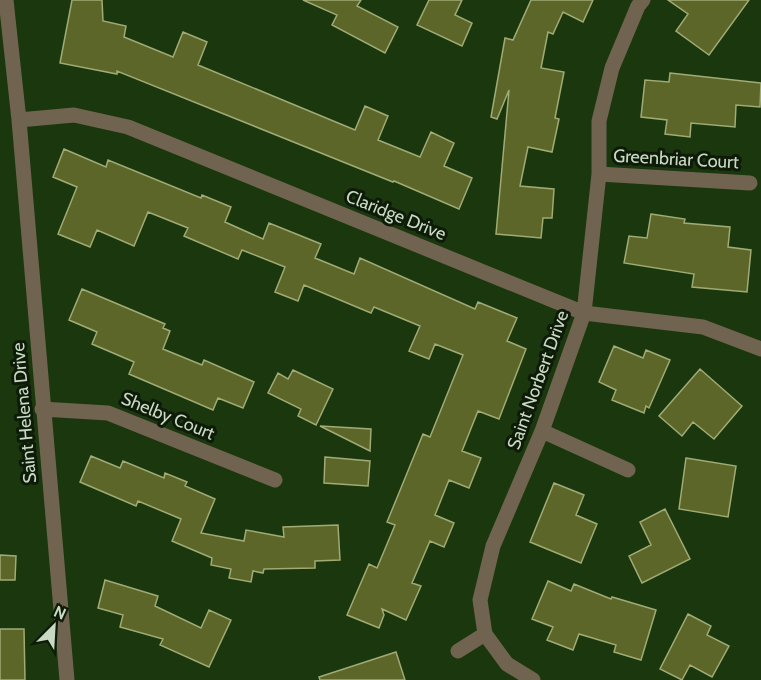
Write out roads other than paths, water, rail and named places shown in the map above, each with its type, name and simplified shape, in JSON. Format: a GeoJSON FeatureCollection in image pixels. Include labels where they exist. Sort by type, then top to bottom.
{"type":"FeatureCollection","features":[{"type":"Feature","properties":{"kind":"street","name":"Saint Helena Drive"},"geometry":{"type":"LineString","coordinates":[[6,0],[19,120],[67,680]]}},
{"type":"Feature","properties":{"kind":"street","name":"Saint Norbert Drive"},"geometry":{"type":"LineString","coordinates":[[533,680],[507,664],[485,634],[480,600],[493,546],[542,431],[584,313],[599,174],[599,121],[612,68],[638,6],[643,0]]}},
{"type":"Feature","properties":{"kind":"street","name":"Claridge Drive"},"geometry":{"type":"LineString","coordinates":[[19,120],[74,115],[128,127],[584,313],[703,327],[761,349]]}},
{"type":"Feature","properties":{"kind":"street","name":"Greenbriar Court"},"geometry":{"type":"LineString","coordinates":[[599,174],[750,183]]}},
{"type":"Feature","properties":{"kind":"street","name":"Shelby Court"},"geometry":{"type":"LineString","coordinates":[[42,409],[108,413],[275,480]]}},
{"type":"Feature","properties":{"kind":"street"},"geometry":{"type":"LineString","coordinates":[[542,431],[628,470]]}},
{"type":"Feature","properties":{"kind":"street"},"geometry":{"type":"LineString","coordinates":[[458,651],[485,634]]}}]}
